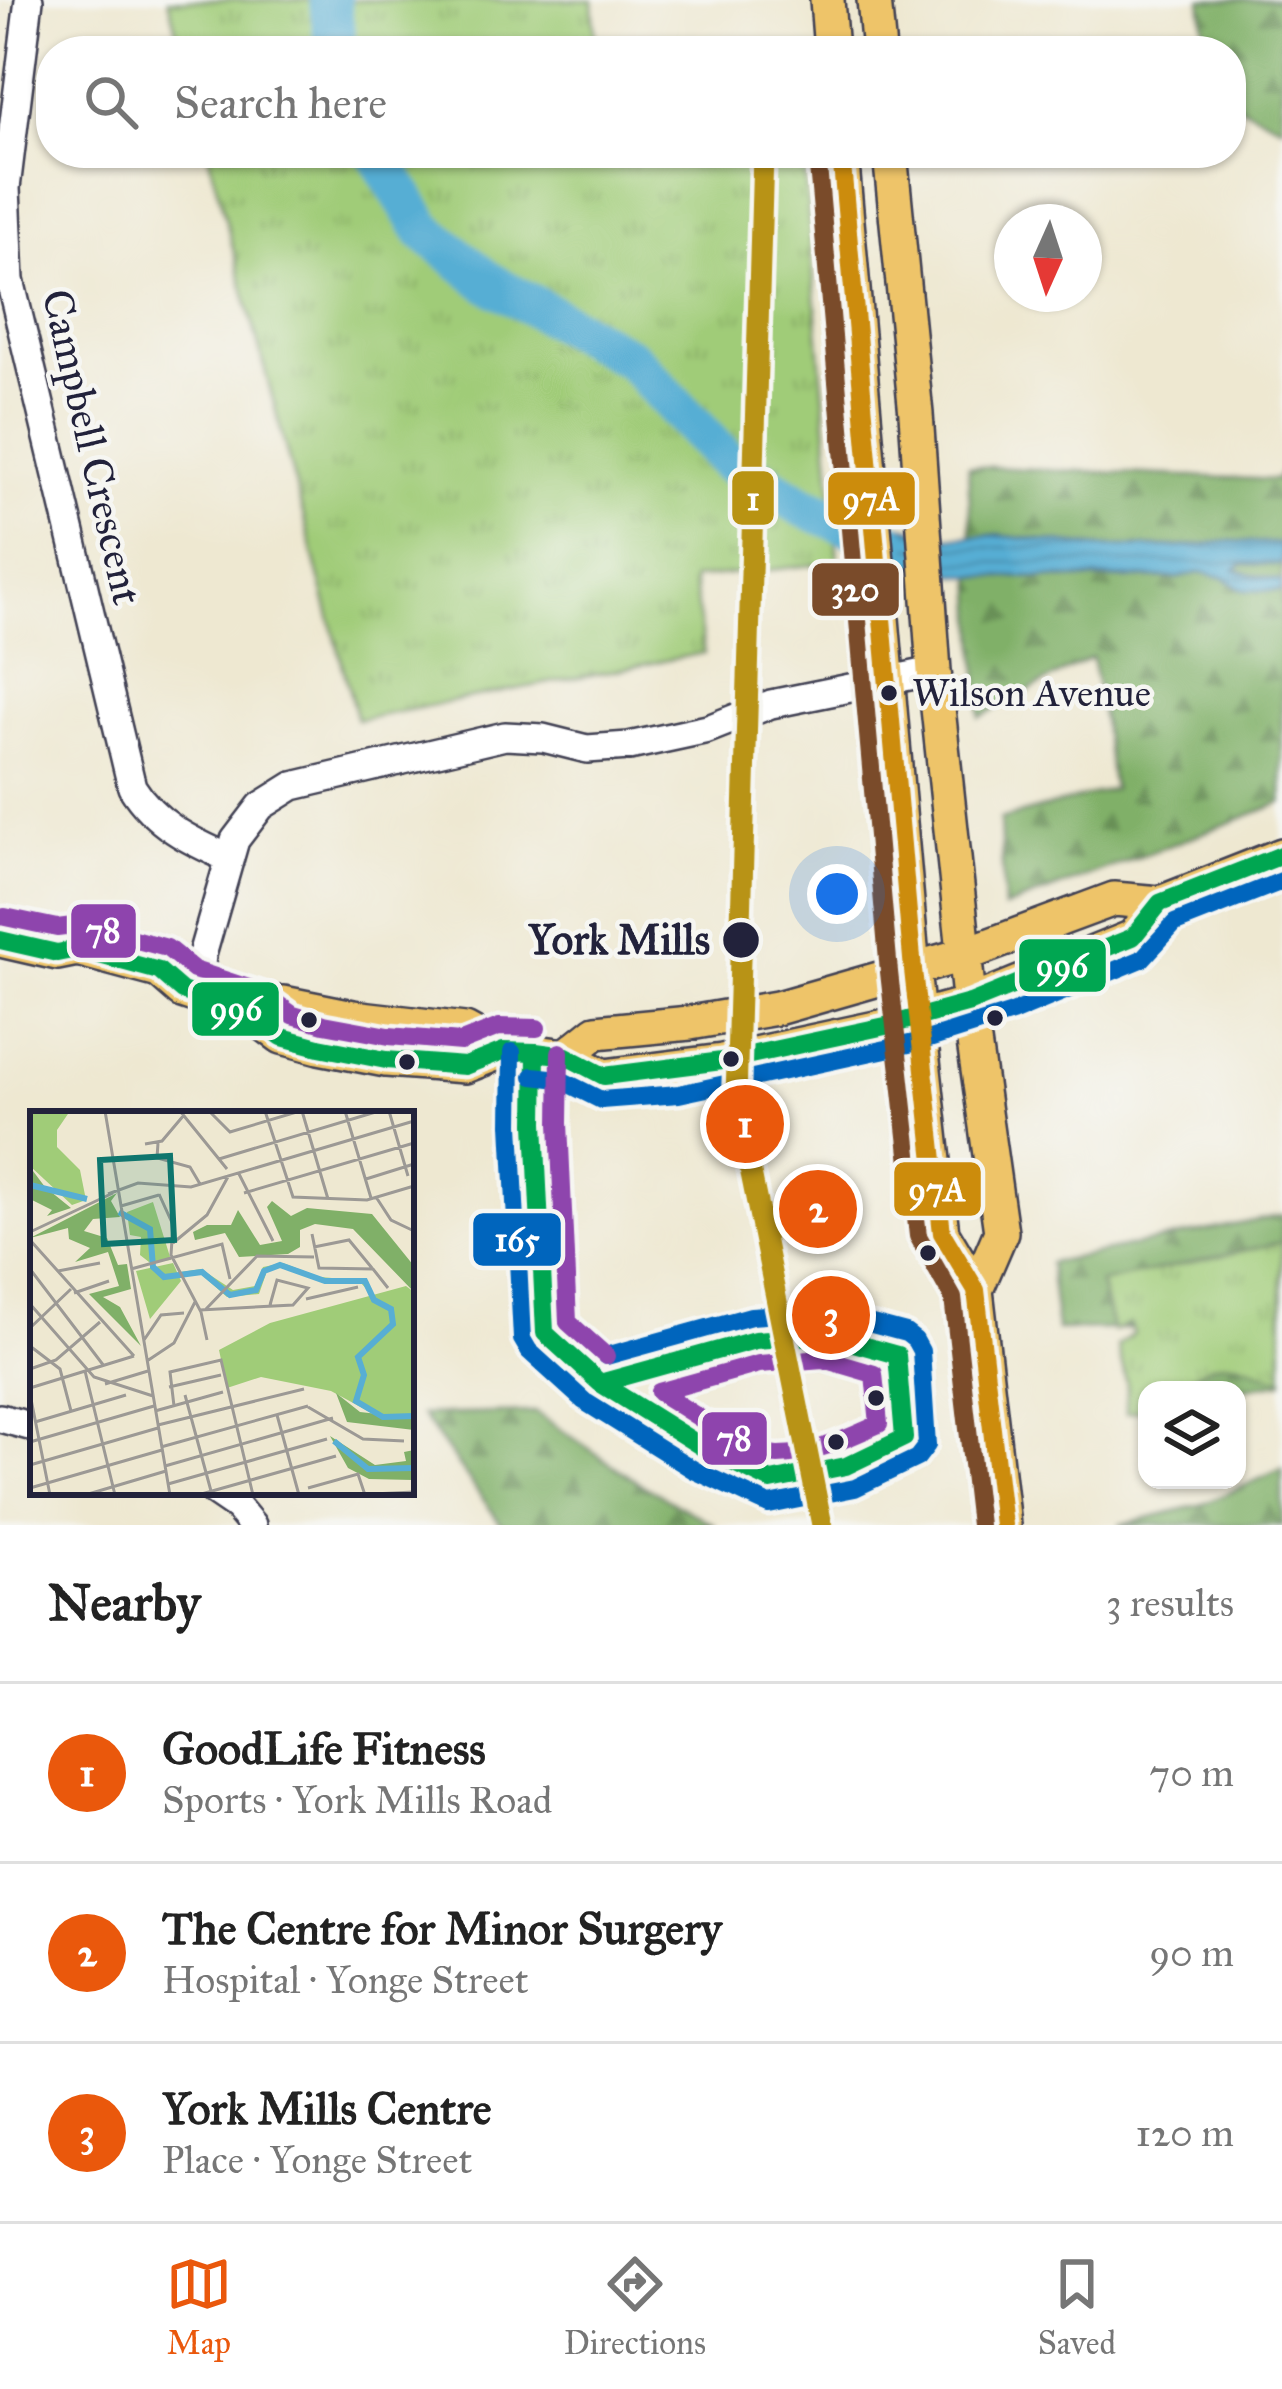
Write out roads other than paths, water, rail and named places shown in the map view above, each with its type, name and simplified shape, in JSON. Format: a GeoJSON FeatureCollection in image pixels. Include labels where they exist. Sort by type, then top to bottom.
{"type":"FeatureCollection","features":[{"type":"Feature","properties":{"kind":"main road"},"geometry":{"type":"LineString","coordinates":[[826,0],[830,36]]}},
{"type":"Feature","properties":{"kind":"main road"},"geometry":{"type":"LineString","coordinates":[[874,0],[878,36]]}},
{"type":"Feature","properties":{"kind":"main road"},"geometry":{"type":"LineString","coordinates":[[842,168],[913,970],[942,1233],[976,1290],[1004,1525]]}},
{"type":"Feature","properties":{"kind":"main road"},"geometry":{"type":"LineString","coordinates":[[891,168],[916,414],[934,671],[970,1003],[1001,1232],[976,1290]]}},
{"type":"Feature","properties":{"kind":"main road"},"geometry":{"type":"LineString","coordinates":[[566,1056],[596,1032],[690,1024],[777,1008],[966,954],[1114,899],[1160,903],[1266,862]]}},
{"type":"Feature","properties":{"kind":"main road"},"geometry":{"type":"LineString","coordinates":[[0,940],[57,953],[77,949],[159,971],[189,994],[251,1014],[283,1003],[465,1030],[503,1051],[566,1056],[604,1076],[677,1070],[970,1003],[1133,937],[1160,903]]}},
{"type":"Feature","properties":{"kind":"street","name":"Campbell Crescent"},"geometry":{"type":"LineString","coordinates":[[29,0],[10,141],[5,227],[26,360],[132,787],[157,819],[229,859]]}},
{"type":"Feature","properties":{"kind":"street"},"geometry":{"type":"LineString","coordinates":[[189,994],[239,831],[254,813],[292,786],[505,736],[542,738],[586,749],[629,746],[708,729],[771,704],[934,671]]}},
{"type":"Feature","properties":{"kind":"street"},"geometry":{"type":"LineString","coordinates":[[0,1418],[30,1426]]}},
{"type":"Feature","properties":{"kind":"street"},"geometry":{"type":"LineString","coordinates":[[219,1495],[252,1525]]}},
{"type":"Feature","properties":{"kind":"water"},"geometry":{"type":"Polygon","coordinates":[[[839,521],[885,522],[947,537],[995,535],[1099,547],[1179,547],[1231,541],[1282,544],[1282,565],[1242,564],[1235,570],[1282,582],[1282,591],[1244,590],[1201,572],[1179,578],[1081,579],[923,570],[883,561],[839,521]]]}},
{"type":"Feature","properties":{"kind":"waterway"},"geometry":{"type":"LineString","coordinates":[[330,0],[334,36]]}},
{"type":"Feature","properties":{"kind":"waterway"},"geometry":{"type":"LineString","coordinates":[[386,168],[424,230],[487,281],[631,359],[727,461],[803,506],[888,541]]}},
{"type":"Feature","properties":{"kind":"place","name":"Wilson Avenue"},"geometry":{"type":"Point","coordinates":[889,693]}},
{"type":"Feature","properties":{"kind":"place","name":"York Mills"},"geometry":{"type":"Point","coordinates":[741,940]}},
{"type":"Feature","properties":{"kind":"place","name":"GoodLife Fitness"},"geometry":{"type":"Point","coordinates":[745,1124]}},
{"type":"Feature","properties":{"kind":"place","name":"The Centre for Minor Surgery"},"geometry":{"type":"Point","coordinates":[818,1209]}},
{"type":"Feature","properties":{"kind":"place","name":"York Mills Centre"},"geometry":{"type":"Point","coordinates":[831,1315]}}]}
